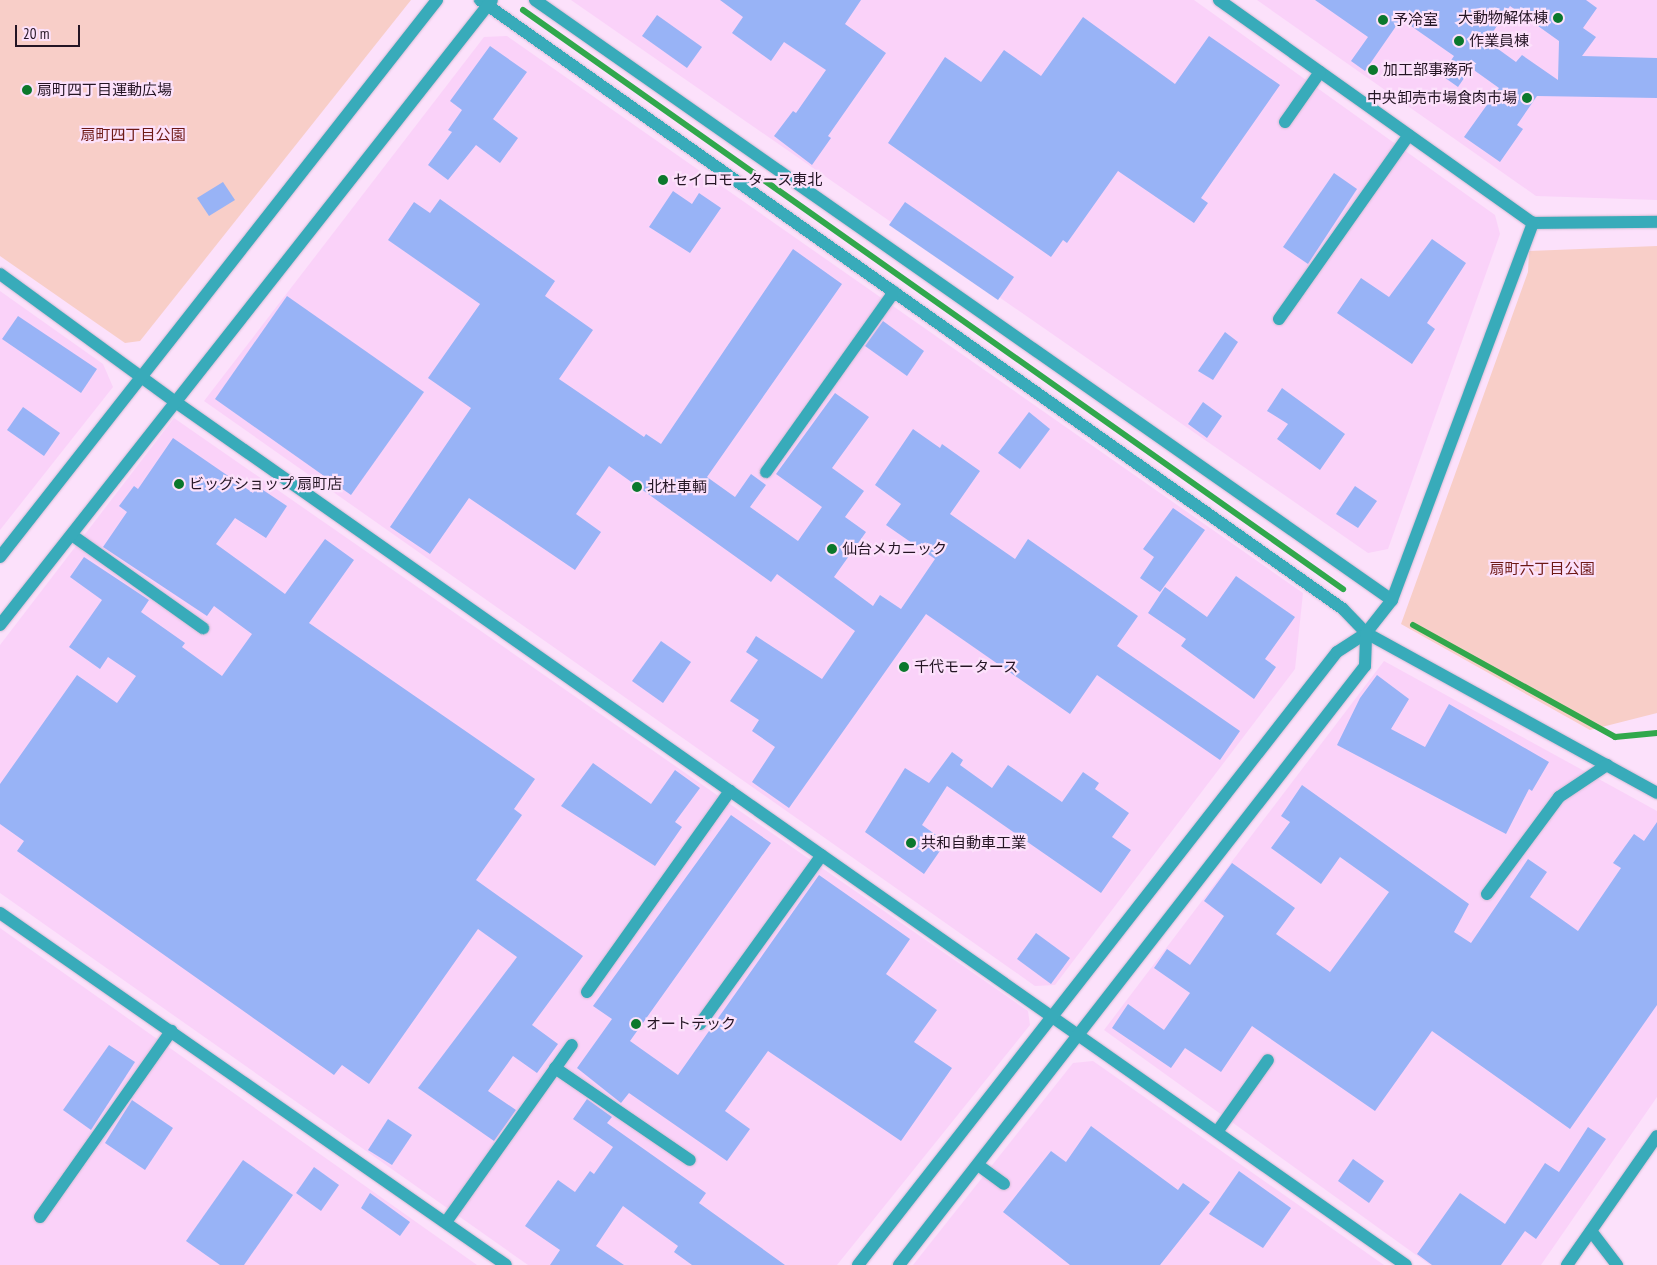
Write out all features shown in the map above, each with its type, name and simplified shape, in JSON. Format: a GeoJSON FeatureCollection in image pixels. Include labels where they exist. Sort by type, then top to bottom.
{"type":"FeatureCollection","features":[{"type":"Feature","properties":{"kind":"street"},"geometry":{"type":"LineString","coordinates":[[0,557],[144,376],[437,0]]}},
{"type":"Feature","properties":{"kind":"street"},"geometry":{"type":"LineString","coordinates":[[534,0],[1392,600]]}},
{"type":"Feature","properties":{"kind":"street"},"geometry":{"type":"LineString","coordinates":[[1219,0],[1533,223],[1657,222]]}},
{"type":"Feature","properties":{"kind":"street"},"geometry":{"type":"LineString","coordinates":[[0,625],[177,403],[486,2],[1343,609],[1366,633],[1657,793]]}},
{"type":"Feature","properties":{"kind":"street"},"geometry":{"type":"LineString","coordinates":[[1285,122],[1320,72]]}},
{"type":"Feature","properties":{"kind":"street"},"geometry":{"type":"LineString","coordinates":[[1280,319],[1409,135]]}},
{"type":"Feature","properties":{"kind":"street"},"geometry":{"type":"LineString","coordinates":[[858,1265],[1051,1016],[1338,652],[1366,633],[1392,600],[1533,223]]}},
{"type":"Feature","properties":{"kind":"street"},"geometry":{"type":"LineString","coordinates":[[0,274],[144,376],[177,403],[1406,1265]]}},
{"type":"Feature","properties":{"kind":"street"},"geometry":{"type":"LineString","coordinates":[[766,472],[894,292]]}},
{"type":"Feature","properties":{"kind":"street"},"geometry":{"type":"LineString","coordinates":[[72,535],[203,628]]}},
{"type":"Feature","properties":{"kind":"street"},"geometry":{"type":"LineString","coordinates":[[899,1265],[1365,666],[1366,633]]}},
{"type":"Feature","properties":{"kind":"street"},"geometry":{"type":"LineString","coordinates":[[1487,894],[1558,798],[1607,765]]}},
{"type":"Feature","properties":{"kind":"street"},"geometry":{"type":"LineString","coordinates":[[587,992],[730,791]]}},
{"type":"Feature","properties":{"kind":"street"},"geometry":{"type":"LineString","coordinates":[[700,1024],[822,855]]}},
{"type":"Feature","properties":{"kind":"street"},"geometry":{"type":"LineString","coordinates":[[0,913],[506,1265]]}},
{"type":"Feature","properties":{"kind":"street"},"geometry":{"type":"LineString","coordinates":[[40,1217],[171,1031]]}},
{"type":"Feature","properties":{"kind":"street"},"geometry":{"type":"LineString","coordinates":[[446,1222],[572,1045]]}},
{"type":"Feature","properties":{"kind":"street"},"geometry":{"type":"LineString","coordinates":[[1217,1132],[1268,1060]]}},
{"type":"Feature","properties":{"kind":"street"},"geometry":{"type":"LineString","coordinates":[[556,1068],[690,1160]]}},
{"type":"Feature","properties":{"kind":"street"},"geometry":{"type":"LineString","coordinates":[[1568,1265],[1657,1136]]}},
{"type":"Feature","properties":{"kind":"street"},"geometry":{"type":"LineString","coordinates":[[978,1165],[1004,1184]]}},
{"type":"Feature","properties":{"kind":"street"},"geometry":{"type":"LineString","coordinates":[[1591,1231],[1617,1265]]}},
{"type":"Feature","properties":{"kind":"shaded area"},"geometry":{"type":"Polygon","coordinates":[[[571,0],[1194,0],[1495,215],[1500,234],[1388,549],[1368,553],[571,0]]]}},
{"type":"Feature","properties":{"kind":"shaded area","name":"中央卸売市場食肉市場"},"geometry":{"type":"Polygon","coordinates":[[[1257,0],[1657,0],[1657,200],[1536,196],[1257,0]]]}},
{"type":"Feature","properties":{"kind":"shaded area"},"geometry":{"type":"Polygon","coordinates":[[[507,36],[1303,593],[1295,669],[1055,985],[1035,986],[204,401],[484,37],[507,36]]]}},
{"type":"Feature","properties":{"kind":"shaded area"},"geometry":{"type":"Polygon","coordinates":[[[0,291],[103,364],[113,387],[0,530],[0,291]]]}},
{"type":"Feature","properties":{"kind":"shaded area"},"geometry":{"type":"Polygon","coordinates":[[[174,418],[1028,1011],[1030,1025],[837,1265],[528,1265],[0,893],[0,645],[174,418]]]}},
{"type":"Feature","properties":{"kind":"shaded area"},"geometry":{"type":"Polygon","coordinates":[[[1384,661],[1657,811],[1657,1097],[1541,1265],[1430,1265],[1104,1030],[1384,661]]]}},
{"type":"Feature","properties":{"kind":"shaded area"},"geometry":{"type":"Polygon","coordinates":[[[0,928],[477,1265],[0,1265],[0,928]]]}},
{"type":"Feature","properties":{"kind":"shaded area"},"geometry":{"type":"Polygon","coordinates":[[[1093,1061],[1384,1265],[913,1265],[1073,1063],[1093,1061]]]}},
{"type":"Feature","properties":{"kind":"green space","name":"扇町四丁目公園"},"geometry":{"type":"Polygon","coordinates":[[[0,0],[411,0],[140,341],[125,343],[0,256],[0,0]]]}},
{"type":"Feature","properties":{"kind":"green space","name":"扇町六丁目公園"},"geometry":{"type":"Polygon","coordinates":[[[1657,246],[1657,713],[1590,730],[1401,624],[1528,272],[1529,251],[1657,246]]]}},
{"type":"Feature","properties":{"kind":"building"},"geometry":{"type":"Polygon","coordinates":[[[720,0],[861,0],[845,24],[886,53],[828,136],[831,138],[812,165],[774,136],[793,111],[796,113],[826,70],[784,42],[771,61],[732,33],[743,17],[720,0]]]}},
{"type":"Feature","properties":{"kind":"building"},"geometry":{"type":"Polygon","coordinates":[[[1315,0],[1586,0],[1597,8],[1583,28],[1596,37],[1582,56],[1657,58],[1657,98],[1537,96],[1517,125],[1523,129],[1500,162],[1464,137],[1499,88],[1471,68],[1458,87],[1441,75],[1454,56],[1401,19],[1365,71],[1351,61],[1368,37],[1315,0]],[[1510,6],[1487,41],[1516,62],[1522,55],[1558,80],[1559,41],[1510,6]]]}},
{"type":"Feature","properties":{"kind":"building"},"geometry":{"type":"Polygon","coordinates":[[[657,15],[702,47],[687,68],[642,36],[657,15]]]}},
{"type":"Feature","properties":{"kind":"building"},"geometry":{"type":"Polygon","coordinates":[[[1083,17],[1175,84],[1209,36],[1280,85],[1201,198],[1208,203],[1194,223],[1118,171],[1067,243],[1063,240],[1051,257],[888,143],[945,57],[981,82],[1004,50],[1041,76],[1083,17]]]}},
{"type":"Feature","properties":{"kind":"building"},"geometry":{"type":"Polygon","coordinates":[[[490,46],[527,72],[493,119],[518,138],[500,163],[476,145],[448,180],[428,165],[452,132],[448,130],[462,110],[450,101],[490,46]]]}},
{"type":"Feature","properties":{"kind":"building"},"geometry":{"type":"Polygon","coordinates":[[[1334,173],[1357,189],[1308,264],[1283,247],[1334,173]]]}},
{"type":"Feature","properties":{"kind":"building"},"geometry":{"type":"Polygon","coordinates":[[[223,182],[235,200],[209,216],[197,198],[223,182]]]}},
{"type":"Feature","properties":{"kind":"building"},"geometry":{"type":"Polygon","coordinates":[[[673,191],[692,204],[699,193],[721,208],[690,253],[649,227],[673,191]]]}},
{"type":"Feature","properties":{"kind":"building"},"geometry":{"type":"Polygon","coordinates":[[[440,199],[555,281],[545,296],[593,330],[559,379],[644,437],[646,434],[661,444],[793,249],[842,284],[707,477],[735,497],[751,474],[766,485],[750,507],[798,541],[822,507],[776,474],[835,393],[869,417],[832,468],[864,491],[845,517],[866,532],[834,577],[873,606],[880,595],[901,609],[935,559],[886,525],[901,504],[875,485],[913,429],[940,448],[942,444],[980,471],[950,514],[1015,559],[1028,539],[1138,616],[1117,646],[1240,731],[1220,760],[1097,675],[1070,714],[926,614],[789,808],[752,782],[775,747],[752,731],[759,720],[730,701],[758,660],[746,652],[756,636],[822,679],[855,631],[777,574],[771,582],[609,466],[576,514],[601,532],[575,570],[469,498],[430,554],[390,527],[471,408],[428,378],[480,304],[388,240],[414,202],[430,213],[440,199]]]}},
{"type":"Feature","properties":{"kind":"building"},"geometry":{"type":"Polygon","coordinates":[[[905,202],[1014,277],[998,300],[889,225],[905,202]]]}},
{"type":"Feature","properties":{"kind":"building"},"geometry":{"type":"Polygon","coordinates":[[[1432,239],[1466,263],[1427,323],[1435,329],[1412,364],[1337,313],[1361,278],[1389,297],[1432,239]]]}},
{"type":"Feature","properties":{"kind":"building"},"geometry":{"type":"Polygon","coordinates":[[[287,296],[424,392],[351,495],[215,399],[287,296]]]}},
{"type":"Feature","properties":{"kind":"building"},"geometry":{"type":"Polygon","coordinates":[[[18,316],[97,369],[81,393],[2,339],[18,316]]]}},
{"type":"Feature","properties":{"kind":"building"},"geometry":{"type":"Polygon","coordinates":[[[883,321],[924,351],[907,376],[865,346],[883,321]]]}},
{"type":"Feature","properties":{"kind":"building"},"geometry":{"type":"Polygon","coordinates":[[[1225,332],[1238,342],[1213,380],[1198,371],[1225,332]]]}},
{"type":"Feature","properties":{"kind":"building"},"geometry":{"type":"Polygon","coordinates":[[[1282,388],[1345,434],[1320,470],[1277,439],[1288,424],[1267,411],[1282,388]]]}},
{"type":"Feature","properties":{"kind":"building"},"geometry":{"type":"Polygon","coordinates":[[[1203,402],[1222,416],[1207,438],[1188,424],[1203,402]]]}},
{"type":"Feature","properties":{"kind":"building"},"geometry":{"type":"Polygon","coordinates":[[[23,407],[60,433],[44,456],[7,430],[23,407]]]}},
{"type":"Feature","properties":{"kind":"building"},"geometry":{"type":"Polygon","coordinates":[[[1029,412],[1050,429],[1020,469],[998,453],[1029,412]]]}},
{"type":"Feature","properties":{"kind":"building"},"geometry":{"type":"Polygon","coordinates":[[[173,438],[253,493],[257,486],[287,506],[266,538],[235,518],[216,544],[285,594],[325,539],[354,560],[309,623],[535,779],[514,809],[522,815],[476,880],[583,956],[532,1025],[558,1044],[537,1073],[513,1056],[488,1091],[516,1110],[494,1141],[418,1088],[517,957],[478,929],[369,1084],[342,1065],[334,1075],[17,851],[24,841],[0,824],[0,784],[77,675],[117,703],[136,676],[108,657],[100,669],[69,647],[102,600],[70,577],[84,557],[149,600],[141,612],[185,643],[182,647],[222,676],[252,634],[214,606],[207,616],[103,547],[127,512],[119,506],[134,486],[138,489],[173,438]]]}},
{"type":"Feature","properties":{"kind":"building"},"geometry":{"type":"Polygon","coordinates":[[[1355,486],[1377,501],[1358,528],[1336,514],[1355,486]]]}},
{"type":"Feature","properties":{"kind":"building"},"geometry":{"type":"Polygon","coordinates":[[[1173,508],[1205,530],[1160,592],[1140,578],[1154,557],[1143,549],[1173,508]]]}},
{"type":"Feature","properties":{"kind":"building"},"geometry":{"type":"Polygon","coordinates":[[[1236,576],[1295,617],[1265,659],[1276,667],[1254,699],[1181,646],[1186,639],[1148,613],[1165,587],[1207,617],[1236,576]]]}},
{"type":"Feature","properties":{"kind":"building"},"geometry":{"type":"Polygon","coordinates":[[[661,641],[691,662],[663,703],[632,681],[661,641]]]}},
{"type":"Feature","properties":{"kind":"building"},"geometry":{"type":"Polygon","coordinates":[[[1377,675],[1409,699],[1391,729],[1425,747],[1449,704],[1549,762],[1532,791],[1529,789],[1506,834],[1337,745],[1360,698],[1377,675]]]}},
{"type":"Feature","properties":{"kind":"building"},"geometry":{"type":"Polygon","coordinates":[[[952,752],[963,760],[960,765],[992,788],[1008,765],[1062,802],[1083,772],[1099,783],[1095,789],[1129,813],[1112,837],[1131,850],[1101,893],[947,786],[922,825],[946,842],[924,874],[865,832],[905,768],[929,783],[952,752]]]}},
{"type":"Feature","properties":{"kind":"building"},"geometry":{"type":"Polygon","coordinates":[[[593,763],[651,804],[675,770],[700,788],[675,822],[682,827],[655,866],[561,806],[593,763]]]}},
{"type":"Feature","properties":{"kind":"building"},"geometry":{"type":"Polygon","coordinates":[[[1302,785],[1469,904],[1454,932],[1471,943],[1528,859],[1547,872],[1530,897],[1578,931],[1621,868],[1613,863],[1634,834],[1644,841],[1657,822],[1657,1005],[1570,1129],[1432,1031],[1375,1111],[1252,1026],[1221,1072],[1185,1048],[1171,1068],[1112,1028],[1128,1004],[1164,1030],[1190,993],[1154,968],[1167,949],[1190,965],[1224,916],[1204,901],[1232,863],[1295,908],[1276,934],[1330,972],[1389,892],[1340,857],[1321,884],[1271,848],[1290,822],[1281,816],[1302,785]]]}},
{"type":"Feature","properties":{"kind":"building"},"geometry":{"type":"Polygon","coordinates":[[[731,815],[771,843],[630,1041],[678,1075],[819,875],[910,939],[886,974],[937,1010],[914,1042],[952,1068],[901,1141],[768,1051],[725,1111],[750,1129],[727,1161],[629,1093],[621,1103],[577,1068],[612,1019],[593,1006],[731,815]]]}},
{"type":"Feature","properties":{"kind":"building"},"geometry":{"type":"Polygon","coordinates":[[[1036,933],[1070,958],[1051,984],[1017,959],[1036,933]]]}},
{"type":"Feature","properties":{"kind":"building"},"geometry":{"type":"Polygon","coordinates":[[[109,1045],[135,1062],[91,1130],[63,1110],[109,1045]]]}},
{"type":"Feature","properties":{"kind":"building"},"geometry":{"type":"Polygon","coordinates":[[[587,1099],[612,1117],[607,1123],[706,1193],[699,1203],[785,1265],[692,1265],[674,1252],[678,1246],[623,1206],[596,1246],[624,1265],[550,1265],[560,1250],[525,1226],[558,1180],[575,1192],[590,1171],[594,1174],[613,1147],[573,1119],[587,1099]]]}},
{"type":"Feature","properties":{"kind":"building"},"geometry":{"type":"Polygon","coordinates":[[[132,1100],[173,1128],[145,1170],[105,1143],[132,1100]]]}},
{"type":"Feature","properties":{"kind":"building"},"geometry":{"type":"Polygon","coordinates":[[[388,1119],[412,1135],[392,1165],[368,1150],[388,1119]]]}},
{"type":"Feature","properties":{"kind":"building"},"geometry":{"type":"Polygon","coordinates":[[[1091,1126],[1178,1190],[1183,1183],[1210,1202],[1160,1265],[1070,1265],[1003,1212],[1051,1151],[1066,1162],[1091,1126]]]}},
{"type":"Feature","properties":{"kind":"building"},"geometry":{"type":"Polygon","coordinates":[[[1588,1127],[1606,1139],[1536,1239],[1525,1231],[1501,1265],[1432,1265],[1417,1254],[1460,1193],[1505,1224],[1545,1163],[1559,1172],[1588,1127]]]}},
{"type":"Feature","properties":{"kind":"building"},"geometry":{"type":"Polygon","coordinates":[[[1353,1159],[1384,1181],[1369,1203],[1338,1181],[1353,1159]]]}},
{"type":"Feature","properties":{"kind":"building"},"geometry":{"type":"Polygon","coordinates":[[[243,1160],[293,1195],[244,1265],[220,1265],[186,1241],[243,1160]]]}},
{"type":"Feature","properties":{"kind":"building"},"geometry":{"type":"Polygon","coordinates":[[[314,1167],[339,1185],[321,1211],[296,1193],[314,1167]]]}},
{"type":"Feature","properties":{"kind":"building"},"geometry":{"type":"Polygon","coordinates":[[[1239,1171],[1291,1208],[1263,1248],[1209,1214],[1239,1171]]]}},
{"type":"Feature","properties":{"kind":"building"},"geometry":{"type":"Polygon","coordinates":[[[370,1193],[410,1222],[400,1236],[361,1208],[370,1193]]]}},
{"type":"Feature","properties":{"kind":"waterway"},"geometry":{"type":"LineString","coordinates":[[523,10],[1343,589]]}},
{"type":"Feature","properties":{"kind":"waterway"},"geometry":{"type":"LineString","coordinates":[[1413,625],[1615,737],[1657,733]]}},
{"type":"Feature","properties":{"kind":"place","name":"大動物解体棟"},"geometry":{"type":"Point","coordinates":[1558,18]}},
{"type":"Feature","properties":{"kind":"place","name":"予冷室"},"geometry":{"type":"Point","coordinates":[1383,20]}},
{"type":"Feature","properties":{"kind":"place","name":"作業員棟"},"geometry":{"type":"Point","coordinates":[1459,41]}},
{"type":"Feature","properties":{"kind":"place","name":"加工部事務所"},"geometry":{"type":"Point","coordinates":[1373,70]}},
{"type":"Feature","properties":{"kind":"place","name":"扇町四丁目運動広場"},"geometry":{"type":"Point","coordinates":[27,90]}},
{"type":"Feature","properties":{"kind":"place","name":"中央卸売市場食肉市場"},"geometry":{"type":"Point","coordinates":[1527,98]}},
{"type":"Feature","properties":{"kind":"place","name":"セイロモータース東北"},"geometry":{"type":"Point","coordinates":[663,180]}},
{"type":"Feature","properties":{"kind":"place","name":"ビッグショップ 扇町店"},"geometry":{"type":"Point","coordinates":[179,484]}},
{"type":"Feature","properties":{"kind":"place","name":"北杜車輌"},"geometry":{"type":"Point","coordinates":[637,487]}},
{"type":"Feature","properties":{"kind":"place","name":"仙台メカニック"},"geometry":{"type":"Point","coordinates":[832,549]}},
{"type":"Feature","properties":{"kind":"place","name":"千代モータース"},"geometry":{"type":"Point","coordinates":[904,667]}},
{"type":"Feature","properties":{"kind":"place","name":"共和自動車工業"},"geometry":{"type":"Point","coordinates":[911,843]}},
{"type":"Feature","properties":{"kind":"place","name":"オートテック"},"geometry":{"type":"Point","coordinates":[636,1024]}}]}
